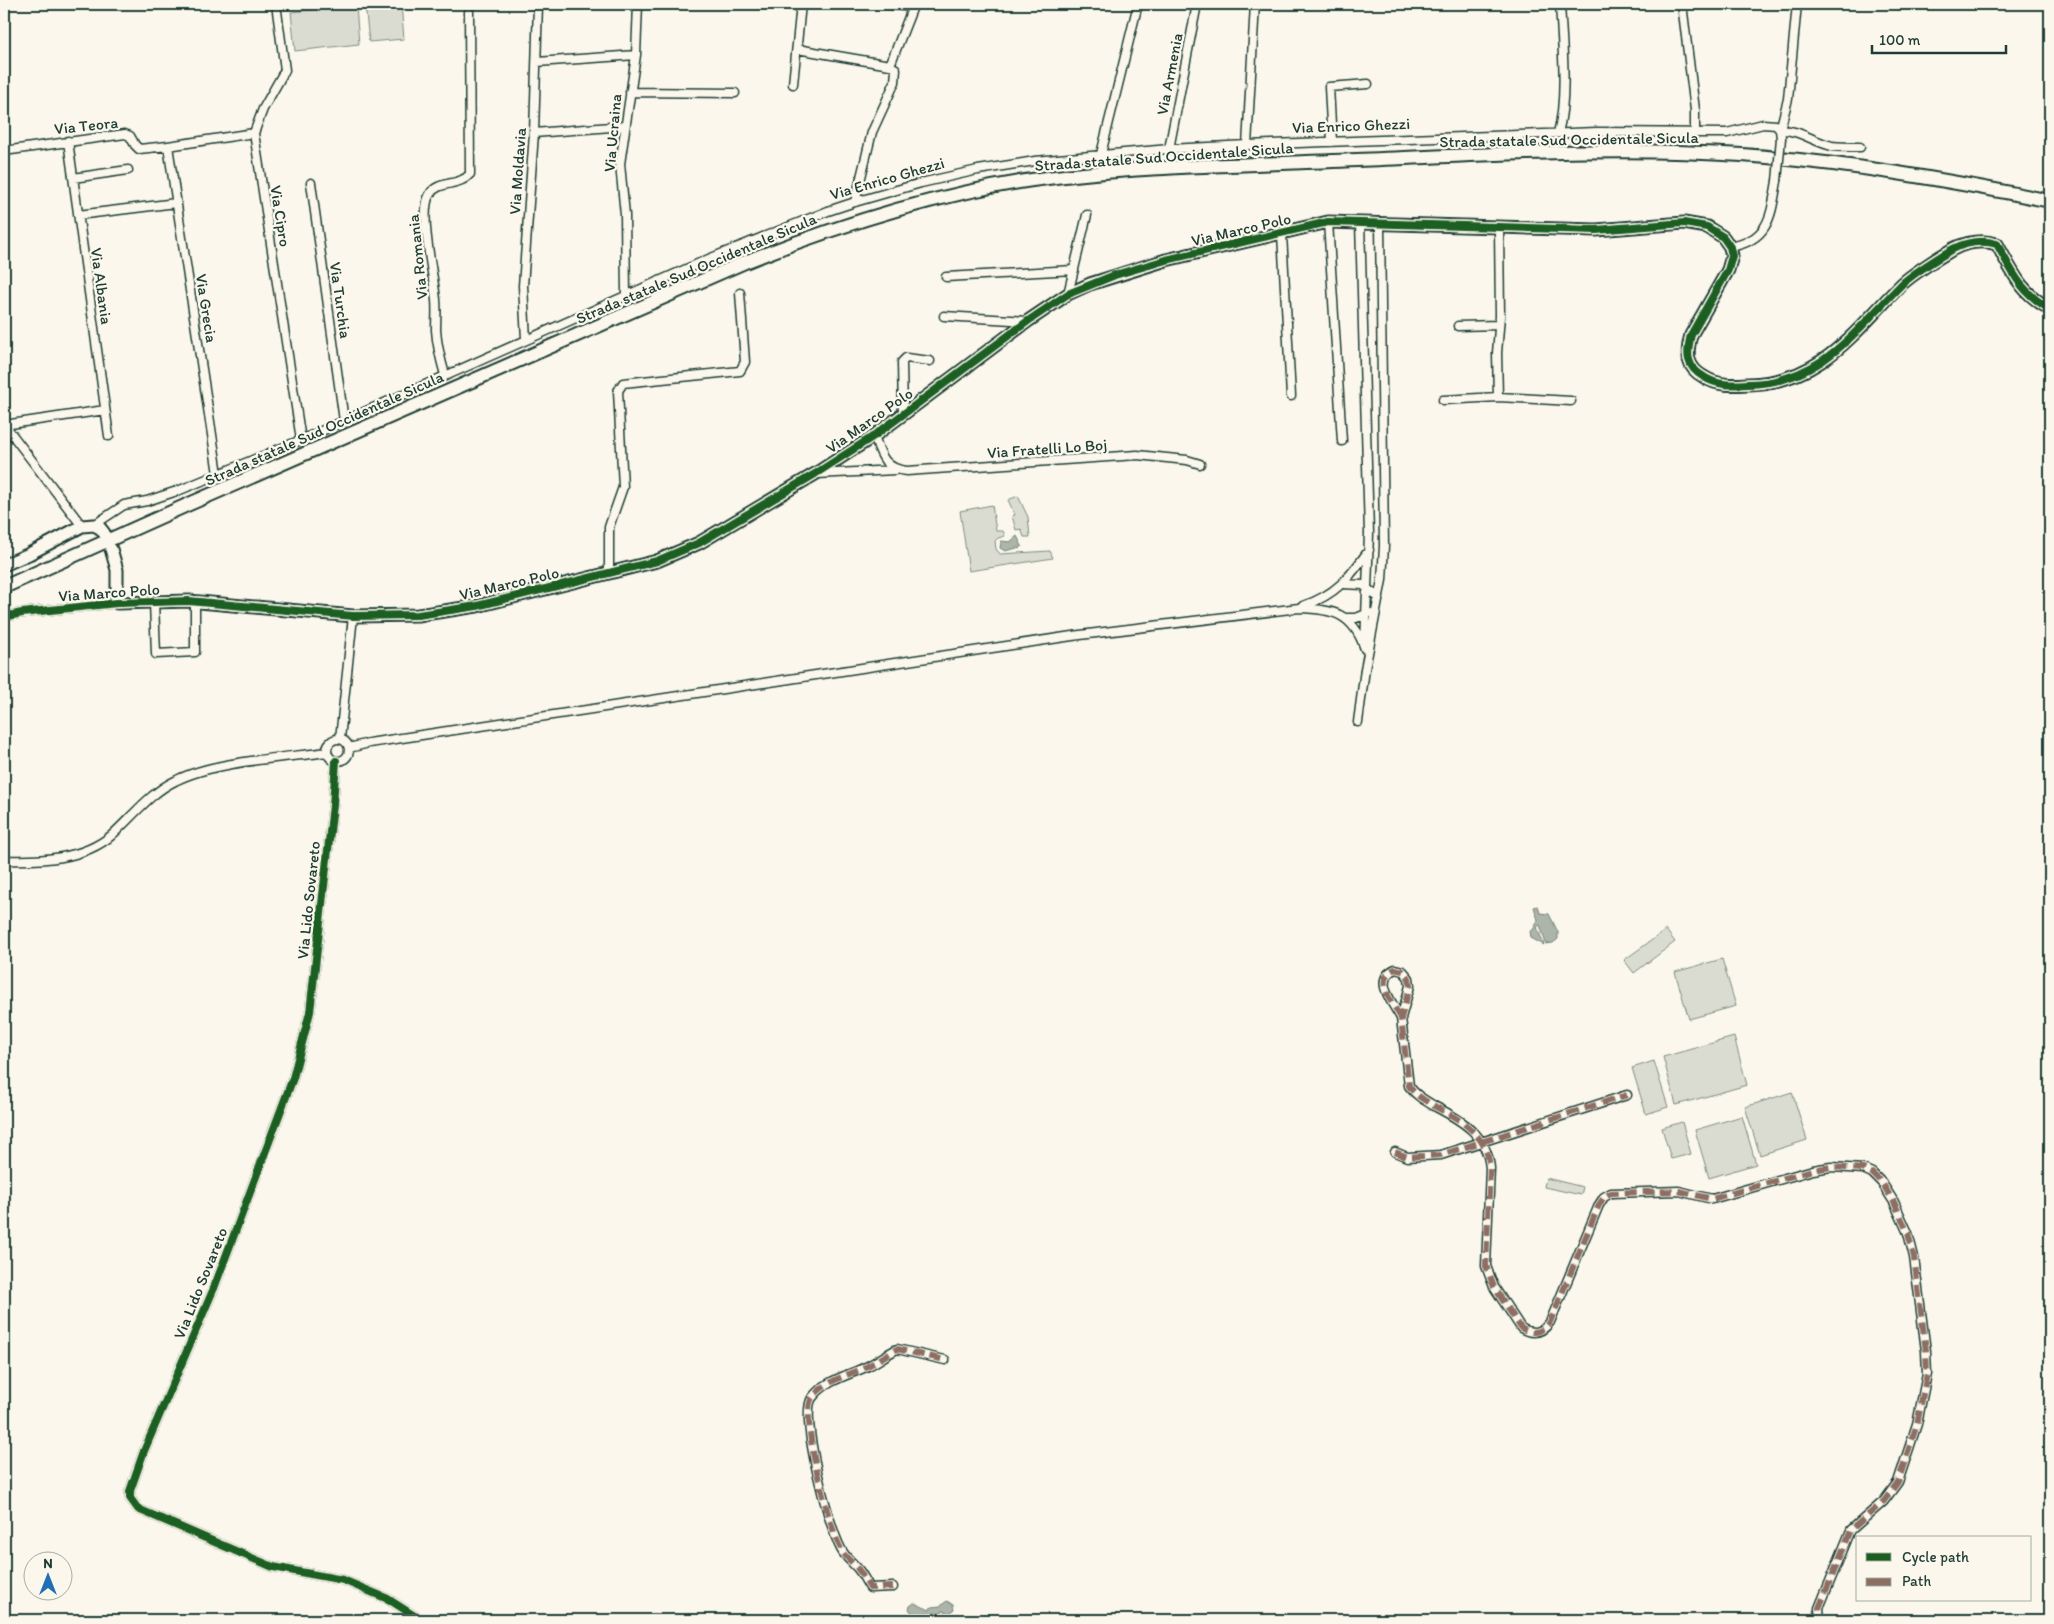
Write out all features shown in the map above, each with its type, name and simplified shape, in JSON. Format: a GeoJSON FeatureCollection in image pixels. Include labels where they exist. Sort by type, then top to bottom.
{"type":"FeatureCollection","features":[{"type":"Feature","properties":{"kind":"main road","name":"Strada statale Sud Occidentale Sicula"},"geometry":{"type":"LineString","coordinates":[[4,587],[205,497],[745,262],[799,241],[897,208],[976,190],[1032,180],[1167,168],[1556,152],[1686,152],[1743,155],[1883,171],[1954,182],[2050,201]]}},
{"type":"Feature","properties":{"kind":"street","name":"Via Cipro"},"geometry":{"type":"LineString","coordinates":[[276,4],[285,70],[263,109],[254,133],[301,440]]}},
{"type":"Feature","properties":{"kind":"street","name":"Via Moldavia"},"geometry":{"type":"LineString","coordinates":[[526,339],[523,286],[534,133],[538,4]]}},
{"type":"Feature","properties":{"kind":"street","name":"Via Ucraina"},"geometry":{"type":"LineString","coordinates":[[626,295],[625,215],[620,164],[624,126],[636,55],[638,4]]}},
{"type":"Feature","properties":{"kind":"street"},"geometry":{"type":"LineString","coordinates":[[793,84],[802,4]]}},
{"type":"Feature","properties":{"kind":"street"},"geometry":{"type":"LineString","coordinates":[[884,4],[914,5],[890,65]]}},
{"type":"Feature","properties":{"kind":"street"},"geometry":{"type":"LineString","coordinates":[[1101,154],[1138,4]]}},
{"type":"Feature","properties":{"kind":"street","name":"Via Armenia"},"geometry":{"type":"LineString","coordinates":[[1169,149],[1197,4]]}},
{"type":"Feature","properties":{"kind":"street"},"geometry":{"type":"LineString","coordinates":[[1247,145],[1256,4]]}},
{"type":"Feature","properties":{"kind":"street"},"geometry":{"type":"LineString","coordinates":[[1558,133],[1561,121],[1562,80],[1560,4]]}},
{"type":"Feature","properties":{"kind":"street"},"geometry":{"type":"LineString","coordinates":[[1682,4],[1695,110],[1695,133]]}},
{"type":"Feature","properties":{"kind":"street"},"geometry":{"type":"LineString","coordinates":[[1797,4],[1788,99],[1780,134],[1777,181],[1772,208],[1766,225],[1759,235],[1751,242],[1730,247],[1732,256],[1728,270],[1691,335],[1688,346],[1688,358],[1694,371],[1710,381],[1722,385],[1784,379],[1815,366],[1839,349],[1874,315],[1901,284],[1954,248],[1973,242],[1988,241],[1998,244],[2021,286],[2050,309]]}},
{"type":"Feature","properties":{"kind":"street","name":"Via Romania"},"geometry":{"type":"LineString","coordinates":[[446,375],[436,332],[436,300],[426,228],[426,207],[430,192],[436,188],[465,180],[470,174],[469,12]]}},
{"type":"Feature","properties":{"kind":"street"},"geometry":{"type":"LineString","coordinates":[[796,49],[890,65],[896,69],[895,82],[872,132],[855,202]]}},
{"type":"Feature","properties":{"kind":"street"},"geometry":{"type":"LineString","coordinates":[[537,62],[636,55]]}},
{"type":"Feature","properties":{"kind":"street"},"geometry":{"type":"LineString","coordinates":[[1332,142],[1329,87],[1368,84]]}},
{"type":"Feature","properties":{"kind":"street"},"geometry":{"type":"LineString","coordinates":[[630,92],[735,93]]}},
{"type":"Feature","properties":{"kind":"street","name":"Via Enrico Ghezzi"},"geometry":{"type":"LineString","coordinates":[[4,565],[88,525],[124,505],[147,502],[301,440],[526,339],[762,237],[855,202],[920,183],[978,170],[1035,161],[1169,149],[1558,133],[1727,133],[1763,124],[1776,125],[1780,134],[1790,129],[1832,146],[1860,147]]}},
{"type":"Feature","properties":{"kind":"street"},"geometry":{"type":"LineString","coordinates":[[534,133],[624,126]]}},
{"type":"Feature","properties":{"kind":"street","name":"Via Teora"},"geometry":{"type":"LineString","coordinates":[[4,151],[68,140],[125,134],[130,136],[134,146],[139,148],[168,146],[254,133]]}},
{"type":"Feature","properties":{"kind":"street","name":"Via Albania"},"geometry":{"type":"LineString","coordinates":[[68,140],[109,436]]}},
{"type":"Feature","properties":{"kind":"street","name":"Via Grecia"},"geometry":{"type":"LineString","coordinates":[[168,146],[218,474]]}},
{"type":"Feature","properties":{"kind":"street"},"geometry":{"type":"LineString","coordinates":[[73,178],[128,170]]}},
{"type":"Feature","properties":{"kind":"street","name":"Via Turchia"},"geometry":{"type":"LineString","coordinates":[[311,183],[344,421]]}},
{"type":"Feature","properties":{"kind":"street"},"geometry":{"type":"LineString","coordinates":[[78,215],[176,202]]}},
{"type":"Feature","properties":{"kind":"street"},"geometry":{"type":"LineString","coordinates":[[1068,294],[1086,215]]}},
{"type":"Feature","properties":{"kind":"street"},"geometry":{"type":"LineString","coordinates":[[1328,222],[1342,441]]}},
{"type":"Feature","properties":{"kind":"street","name":"Via Marco Polo"},"geometry":{"type":"LineString","coordinates":[[4,617],[22,613],[117,603],[195,601],[353,616],[418,615],[452,610],[657,561],[699,543],[815,474],[874,436],[1028,321],[1068,294],[1114,275],[1328,222],[1596,230],[1696,224],[1706,227],[1723,237],[1730,247]]}},
{"type":"Feature","properties":{"kind":"street"},"geometry":{"type":"LineString","coordinates":[[1360,223],[1369,533],[1365,669]]}},
{"type":"Feature","properties":{"kind":"street"},"geometry":{"type":"LineString","coordinates":[[1358,722],[1365,669],[1382,580],[1384,500],[1380,224]]}},
{"type":"Feature","properties":{"kind":"street"},"geometry":{"type":"LineString","coordinates":[[1498,397],[1499,228]]}},
{"type":"Feature","properties":{"kind":"street","name":"Via Marco Polo"},"geometry":{"type":"LineString","coordinates":[[1282,234],[1291,396]]}},
{"type":"Feature","properties":{"kind":"street"},"geometry":{"type":"LineString","coordinates":[[946,277],[1074,270]]}},
{"type":"Feature","properties":{"kind":"street"},"geometry":{"type":"LineString","coordinates":[[609,574],[609,527],[623,487],[618,391],[623,383],[740,371],[745,362],[740,293]]}},
{"type":"Feature","properties":{"kind":"street"},"geometry":{"type":"LineString","coordinates":[[944,316],[1028,321]]}},
{"type":"Feature","properties":{"kind":"street"},"geometry":{"type":"LineString","coordinates":[[1458,326],[1499,324]]}},
{"type":"Feature","properties":{"kind":"street","name":"Via Marco Polo"},"geometry":{"type":"LineString","coordinates":[[903,414],[902,362],[906,358],[930,361]]}},
{"type":"Feature","properties":{"kind":"street"},"geometry":{"type":"LineString","coordinates":[[1443,400],[1498,397],[1571,401]]}},
{"type":"Feature","properties":{"kind":"street"},"geometry":{"type":"LineString","coordinates":[[4,424],[105,410]]}},
{"type":"Feature","properties":{"kind":"street"},"geometry":{"type":"LineString","coordinates":[[4,424],[88,525],[100,528],[104,533]]}},
{"type":"Feature","properties":{"kind":"street"},"geometry":{"type":"LineString","coordinates":[[874,436],[885,461],[895,470]]}},
{"type":"Feature","properties":{"kind":"street","name":"Via Fratelli Lo Boj"},"geometry":{"type":"LineString","coordinates":[[815,474],[895,470],[924,471],[1137,456],[1187,460],[1200,464]]}},
{"type":"Feature","properties":{"kind":"street","name":"Via Marco Polo"},"geometry":{"type":"LineString","coordinates":[[111,549],[117,570],[117,603]]}},
{"type":"Feature","properties":{"kind":"street"},"geometry":{"type":"LineString","coordinates":[[1299,608],[1324,598],[1344,584],[1369,550]]}},
{"type":"Feature","properties":{"kind":"street"},"geometry":{"type":"LineString","coordinates":[[1344,584],[1363,585],[1368,588],[1378,602]]}},
{"type":"Feature","properties":{"kind":"street"},"geometry":{"type":"LineString","coordinates":[[154,602],[156,654],[195,652],[195,601]]}},
{"type":"Feature","properties":{"kind":"street"},"geometry":{"type":"LineString","coordinates":[[1347,618],[1366,614],[1378,602]]}},
{"type":"Feature","properties":{"kind":"street"},"geometry":{"type":"LineString","coordinates":[[349,748],[378,741],[1072,636],[1299,608],[1324,609],[1347,618],[1355,628],[1365,649]]}},
{"type":"Feature","properties":{"kind":"street"},"geometry":{"type":"LineString","coordinates":[[340,739],[353,616]]}},
{"type":"Feature","properties":{"kind":"street"},"geometry":{"type":"LineString","coordinates":[[340,739],[346,742],[349,748],[346,758],[336,761],[330,758],[327,752],[330,742],[340,739]]}},
{"type":"Feature","properties":{"kind":"street"},"geometry":{"type":"LineString","coordinates":[[4,860],[42,861],[86,850],[110,836],[157,792],[176,780],[204,770],[327,752]]}},
{"type":"Feature","properties":{"kind":"street","name":"Via Lido Sovareto"},"geometry":{"type":"LineString","coordinates":[[336,761],[333,805],[310,1012],[293,1078],[214,1288],[144,1451],[130,1491],[130,1498],[138,1509],[273,1567],[343,1580],[388,1599],[421,1620]]}},
{"type":"Feature","properties":{"kind":"street"},"geometry":{"type":"LineString","coordinates":[[1401,1018],[1408,999],[1410,986],[1409,978],[1403,971],[1395,969],[1388,972],[1384,985],[1401,1018],[1408,1086],[1418,1096],[1472,1130],[1483,1142],[1489,1154],[1486,1266],[1494,1287],[1521,1328],[1528,1332],[1540,1331],[1550,1322],[1599,1205],[1604,1197],[1611,1193],[1679,1191],[1712,1199],[1812,1170],[1831,1167],[1863,1169],[1872,1173],[1882,1183],[1894,1202],[1908,1233],[1914,1257],[1926,1351],[1926,1374],[1917,1424],[1898,1482],[1884,1501],[1851,1530],[1819,1608],[1820,1620]]}},
{"type":"Feature","properties":{"kind":"street"},"geometry":{"type":"LineString","coordinates":[[1395,1152],[1407,1156],[1441,1156],[1627,1095]]}},
{"type":"Feature","properties":{"kind":"street"},"geometry":{"type":"LineString","coordinates":[[893,1587],[870,1588],[860,1571],[840,1548],[825,1501],[812,1444],[808,1422],[809,1406],[812,1398],[818,1392],[834,1381],[870,1365],[897,1349],[945,1360]]}},
{"type":"Feature","properties":{"kind":"shaded area"},"geometry":{"type":"Polygon","coordinates":[[[365,4],[401,4],[404,39],[369,42],[365,4]]]}},
{"type":"Feature","properties":{"kind":"shaded area"},"geometry":{"type":"Polygon","coordinates":[[[356,6],[359,44],[295,51],[291,12],[356,6]]]}},
{"type":"Feature","properties":{"kind":"shaded area"},"geometry":{"type":"Polygon","coordinates":[[[1018,496],[1028,517],[1030,537],[1024,537],[1021,529],[1016,530],[1012,516],[1015,515],[1008,500],[1018,496]]]}},
{"type":"Feature","properties":{"kind":"shaded area"},"geometry":{"type":"Polygon","coordinates":[[[992,505],[996,531],[1003,531],[1005,536],[995,541],[996,549],[1000,554],[1050,551],[1053,558],[969,571],[960,511],[992,505]]]}},
{"type":"Feature","properties":{"kind":"shaded area"},"geometry":{"type":"Polygon","coordinates":[[[1017,536],[1022,546],[1019,549],[1005,551],[1000,548],[1001,541],[1010,542],[1017,536]]]}},
{"type":"Feature","properties":{"kind":"shaded area"},"geometry":{"type":"Polygon","coordinates":[[[1538,906],[1540,913],[1549,914],[1558,932],[1558,939],[1553,943],[1546,944],[1540,925],[1537,927],[1544,945],[1531,938],[1530,931],[1533,930],[1538,920],[1534,907],[1538,906]]]}},
{"type":"Feature","properties":{"kind":"shaded area"},"geometry":{"type":"Polygon","coordinates":[[[1666,930],[1675,942],[1634,973],[1624,960],[1666,930]]]}},
{"type":"Feature","properties":{"kind":"shaded area"},"geometry":{"type":"Polygon","coordinates":[[[1722,959],[1736,1006],[1689,1019],[1675,972],[1722,959]]]}},
{"type":"Feature","properties":{"kind":"shaded area"},"geometry":{"type":"Polygon","coordinates":[[[1734,1037],[1747,1085],[1676,1105],[1663,1057],[1734,1037]]]}},
{"type":"Feature","properties":{"kind":"shaded area"},"geometry":{"type":"Polygon","coordinates":[[[1654,1061],[1668,1107],[1646,1114],[1632,1068],[1654,1061]]]}},
{"type":"Feature","properties":{"kind":"shaded area"},"geometry":{"type":"Polygon","coordinates":[[[1792,1092],[1807,1140],[1760,1155],[1745,1107],[1792,1092]]]}},
{"type":"Feature","properties":{"kind":"shaded area"},"geometry":{"type":"Polygon","coordinates":[[[1742,1116],[1756,1164],[1709,1178],[1695,1130],[1742,1116]]]}},
{"type":"Feature","properties":{"kind":"shaded area"},"geometry":{"type":"Polygon","coordinates":[[[1682,1122],[1691,1154],[1671,1159],[1662,1128],[1682,1122]]]}},
{"type":"Feature","properties":{"kind":"shaded area"},"geometry":{"type":"Polygon","coordinates":[[[1546,1178],[1583,1187],[1581,1195],[1544,1187],[1546,1178]]]}},
{"type":"Feature","properties":{"kind":"shaded area"},"geometry":{"type":"Polygon","coordinates":[[[947,1601],[953,1605],[954,1610],[949,1615],[942,1611],[943,1620],[928,1620],[916,1617],[915,1613],[912,1613],[909,1609],[914,1603],[930,1610],[931,1607],[940,1606],[947,1601]]]}},
{"type":"Feature","properties":{"kind":"marked path"},"geometry":{"type":"LineString","coordinates":[[1401,1018],[1386,992],[1385,985],[1385,979],[1388,974],[1395,969],[1403,971],[1409,978],[1410,986],[1401,1018],[1409,1086],[1421,1098],[1472,1130],[1484,1147],[1490,1168],[1486,1266],[1494,1287],[1521,1328],[1529,1332],[1540,1331],[1550,1322],[1599,1205],[1604,1197],[1611,1193],[1679,1191],[1712,1199],[1813,1170],[1831,1167],[1863,1169],[1872,1173],[1882,1183],[1894,1202],[1908,1233],[1914,1257],[1926,1351],[1927,1374],[1917,1424],[1898,1482],[1884,1501],[1851,1530],[1819,1608],[1820,1620]]}},
{"type":"Feature","properties":{"kind":"marked path"},"geometry":{"type":"LineString","coordinates":[[1395,1152],[1407,1157],[1441,1155],[1627,1095]]}},
{"type":"Feature","properties":{"kind":"marked path"},"geometry":{"type":"LineString","coordinates":[[893,1587],[870,1588],[860,1571],[841,1549],[830,1519],[817,1472],[809,1426],[809,1409],[812,1398],[831,1382],[868,1366],[897,1349],[945,1360]]}},
{"type":"Feature","properties":{"kind":"cycle path"},"geometry":{"type":"LineString","coordinates":[[4,617],[22,613],[117,603],[189,601],[353,616],[418,615],[477,606],[657,561],[699,543],[815,474],[874,436],[1028,321],[1068,294],[1115,275],[1166,260],[1328,222],[1596,230],[1684,223],[1707,227],[1723,237],[1730,247],[1732,256],[1728,270],[1691,335],[1688,354],[1691,364],[1698,373],[1709,380],[1725,384],[1774,381],[1796,375],[1816,365],[1851,337],[1910,277],[1953,249],[1969,243],[1986,242],[1997,244],[2024,289],[2050,309]]}},
{"type":"Feature","properties":{"kind":"cycle path"},"geometry":{"type":"LineString","coordinates":[[336,761],[333,805],[310,1012],[293,1078],[214,1288],[144,1451],[130,1491],[130,1498],[138,1509],[273,1567],[343,1580],[388,1599],[421,1620]]}}]}
